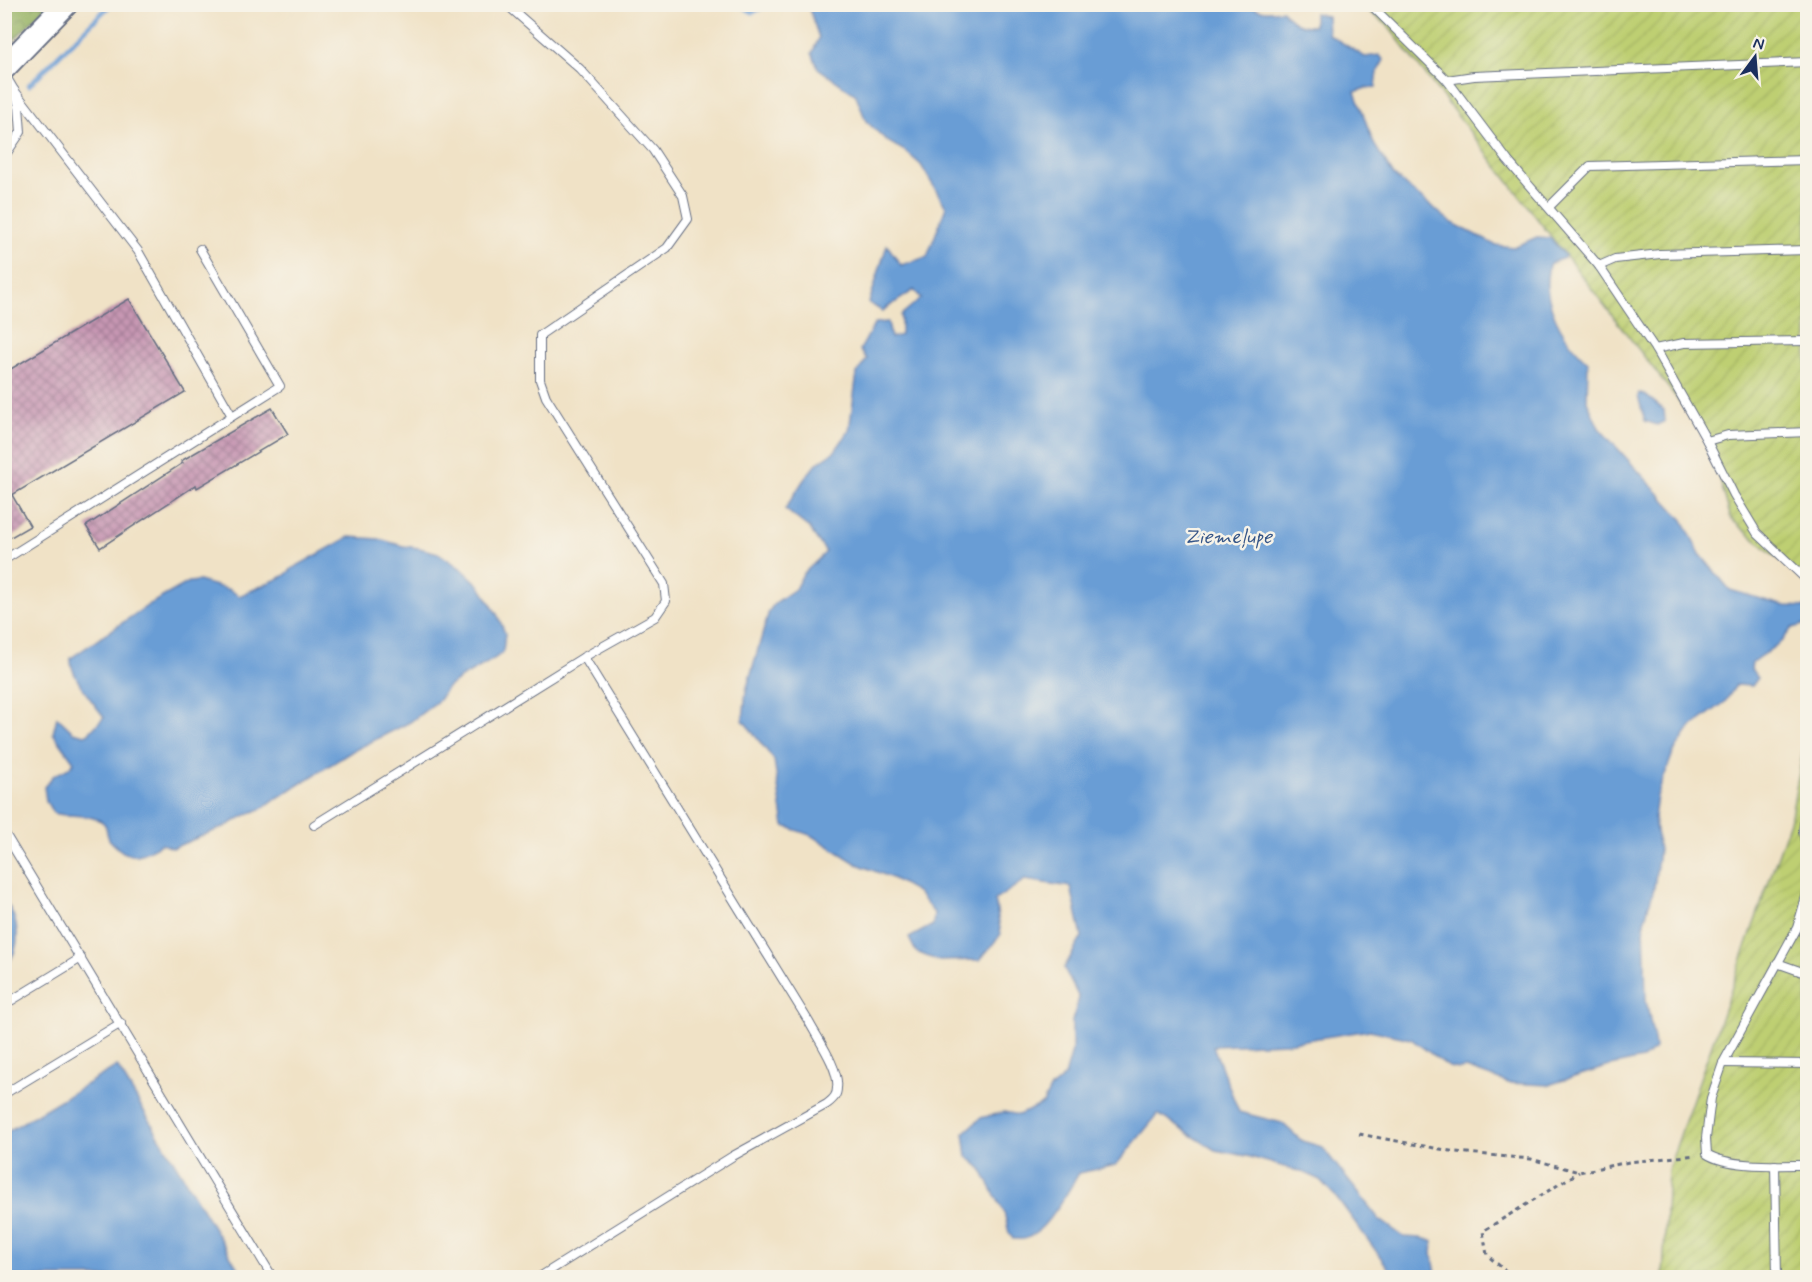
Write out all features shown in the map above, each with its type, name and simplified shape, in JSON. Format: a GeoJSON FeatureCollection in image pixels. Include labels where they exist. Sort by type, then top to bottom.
{"type":"FeatureCollection","features":[{"type":"Feature","properties":{"kind":"street"},"geometry":{"type":"LineString","coordinates":[[4,68],[66,4]]}},
{"type":"Feature","properties":{"kind":"lane"},"geometry":{"type":"LineString","coordinates":[[314,825],[584,657],[655,617],[666,601],[664,584],[546,397],[540,380],[540,335],[667,248],[688,219],[683,196],[653,150],[580,69],[506,4]]}},
{"type":"Feature","properties":{"kind":"lane"},"geometry":{"type":"LineString","coordinates":[[1370,4],[1447,80],[1508,161],[1599,266],[1655,349],[1757,533],[1808,580]]}},
{"type":"Feature","properties":{"kind":"lane"},"geometry":{"type":"LineString","coordinates":[[1447,80],[1474,76],[1808,62]]}},
{"type":"Feature","properties":{"kind":"lane"},"geometry":{"type":"LineString","coordinates":[[4,73],[14,90],[138,251],[232,416]]}},
{"type":"Feature","properties":{"kind":"lane"},"geometry":{"type":"LineString","coordinates":[[4,157],[21,132],[20,106],[14,90]]}},
{"type":"Feature","properties":{"kind":"lane"},"geometry":{"type":"LineString","coordinates":[[1549,207],[1590,166],[1808,160]]}},
{"type":"Feature","properties":{"kind":"lane"},"geometry":{"type":"LineString","coordinates":[[4,560],[280,386],[200,249]]}},
{"type":"Feature","properties":{"kind":"lane"},"geometry":{"type":"LineString","coordinates":[[1599,266],[1615,259],[1660,254],[1808,250]]}},
{"type":"Feature","properties":{"kind":"lane"},"geometry":{"type":"LineString","coordinates":[[1655,349],[1684,344],[1808,341]]}},
{"type":"Feature","properties":{"kind":"lane"},"geometry":{"type":"LineString","coordinates":[[1707,441],[1728,435],[1808,432]]}},
{"type":"Feature","properties":{"kind":"lane"},"geometry":{"type":"LineString","coordinates":[[538,1278],[733,1156],[827,1104],[834,1098],[838,1085],[830,1061],[809,1022],[584,657]]}},
{"type":"Feature","properties":{"kind":"lane"},"geometry":{"type":"LineString","coordinates":[[1808,794],[1803,831],[1808,859]]}},
{"type":"Feature","properties":{"kind":"lane"},"geometry":{"type":"LineString","coordinates":[[4,832],[273,1278]]}},
{"type":"Feature","properties":{"kind":"lane"},"geometry":{"type":"LineString","coordinates":[[1808,890],[1797,928],[1723,1063],[1712,1098],[1706,1138],[1707,1154],[1716,1160],[1808,1165]]}},
{"type":"Feature","properties":{"kind":"lane"},"geometry":{"type":"LineString","coordinates":[[4,1005],[81,958]]}},
{"type":"Feature","properties":{"kind":"lane"},"geometry":{"type":"LineString","coordinates":[[1777,963],[1808,974]]}},
{"type":"Feature","properties":{"kind":"lane"},"geometry":{"type":"LineString","coordinates":[[4,1094],[121,1023]]}},
{"type":"Feature","properties":{"kind":"lane"},"geometry":{"type":"LineString","coordinates":[[1723,1063],[1808,1064]]}},
{"type":"Feature","properties":{"kind":"lane"},"geometry":{"type":"LineString","coordinates":[[1775,1165],[1777,1278]]}},
{"type":"Feature","properties":{"kind":"path"},"geometry":{"type":"LineString","coordinates":[[1359,1134],[1456,1152],[1531,1159],[1579,1172]]}},
{"type":"Feature","properties":{"kind":"path"},"geometry":{"type":"LineString","coordinates":[[1514,1278],[1487,1255],[1483,1232],[1579,1172],[1629,1162],[1707,1154]]}},
{"type":"Feature","properties":{"kind":"green space"},"geometry":{"type":"Polygon","coordinates":[[[4,5],[48,5],[5,49],[4,5]]]}},
{"type":"Feature","properties":{"kind":"green space"},"geometry":{"type":"Polygon","coordinates":[[[1360,5],[1807,5],[1807,583],[1731,519],[1709,440],[1387,25],[1360,5]]]}},
{"type":"Feature","properties":{"kind":"green space"},"geometry":{"type":"Polygon","coordinates":[[[1807,730],[1807,1277],[1663,1278],[1668,1170],[1790,821],[1807,730]]]}},
{"type":"Feature","properties":{"kind":"water","name":"Ziemeļupe"},"geometry":{"type":"Polygon","coordinates":[[[808,5],[1249,5],[1265,11],[1282,10],[1292,20],[1304,25],[1314,26],[1314,13],[1327,16],[1328,34],[1365,57],[1379,55],[1384,60],[1378,71],[1376,87],[1355,92],[1374,144],[1394,176],[1451,222],[1495,245],[1514,247],[1537,237],[1550,238],[1565,255],[1564,258],[1549,264],[1547,288],[1549,299],[1566,338],[1588,362],[1587,401],[1599,428],[1683,520],[1700,554],[1730,590],[1785,606],[1807,607],[1807,624],[1792,628],[1782,641],[1752,663],[1751,669],[1758,678],[1752,686],[1736,685],[1725,702],[1690,728],[1673,753],[1657,796],[1654,818],[1659,850],[1654,888],[1644,922],[1646,1000],[1655,1049],[1642,1059],[1548,1085],[1508,1083],[1466,1068],[1449,1067],[1411,1039],[1370,1030],[1286,1043],[1213,1046],[1239,1112],[1282,1123],[1302,1141],[1322,1147],[1379,1219],[1404,1237],[1433,1241],[1432,1254],[1437,1277],[1395,1277],[1338,1199],[1320,1180],[1305,1173],[1247,1156],[1215,1150],[1158,1114],[1116,1165],[1079,1173],[1042,1227],[1026,1239],[1013,1239],[1009,1233],[1004,1212],[980,1167],[967,1156],[964,1133],[981,1118],[1004,1112],[1019,1115],[1043,1104],[1050,1089],[1065,1076],[1072,1051],[1072,1021],[1079,998],[1064,968],[1082,937],[1071,887],[1025,880],[995,900],[1001,934],[980,960],[939,961],[916,952],[909,938],[933,925],[934,913],[917,892],[892,878],[857,864],[813,836],[784,826],[774,760],[743,720],[746,691],[769,611],[775,603],[795,589],[803,574],[826,552],[809,528],[785,509],[816,464],[835,451],[849,431],[857,373],[867,359],[860,350],[875,323],[888,322],[891,338],[901,335],[901,315],[921,298],[914,290],[882,311],[869,303],[887,245],[901,265],[927,257],[946,207],[921,165],[905,151],[887,141],[866,121],[856,95],[818,68],[812,53],[819,38],[808,5]]]}},
{"type":"Feature","properties":{"kind":"water"},"geometry":{"type":"Polygon","coordinates":[[[1639,393],[1664,410],[1665,421],[1657,425],[1645,421],[1639,393]]]}},
{"type":"Feature","properties":{"kind":"water"},"geometry":{"type":"Polygon","coordinates":[[[349,537],[379,539],[438,553],[463,570],[479,585],[497,614],[505,633],[503,652],[459,679],[446,689],[439,700],[410,722],[351,752],[261,809],[173,848],[161,844],[140,854],[130,855],[124,853],[110,840],[106,826],[102,822],[88,817],[53,813],[46,801],[44,787],[53,776],[69,768],[74,762],[53,733],[57,717],[73,732],[85,735],[104,717],[78,680],[71,665],[71,658],[150,604],[189,582],[199,581],[230,590],[239,596],[284,576],[293,568],[349,537]]]}},
{"type":"Feature","properties":{"kind":"water"},"geometry":{"type":"Polygon","coordinates":[[[4,899],[13,916],[17,934],[15,951],[5,968],[4,899]]]}},
{"type":"Feature","properties":{"kind":"water"},"geometry":{"type":"Polygon","coordinates":[[[117,1066],[243,1277],[5,1277],[5,1133],[117,1066]]]}},
{"type":"Feature","properties":{"kind":"building"},"geometry":{"type":"Polygon","coordinates":[[[129,299],[185,392],[12,495],[30,526],[4,541],[4,373],[129,299]]]}},
{"type":"Feature","properties":{"kind":"building"},"geometry":{"type":"Polygon","coordinates":[[[272,408],[288,434],[197,488],[196,485],[100,548],[86,526],[183,463],[181,461],[272,408]]]}},
{"type":"Feature","properties":{"kind":"waterway"},"geometry":{"type":"LineString","coordinates":[[29,85],[111,4]]}},
{"type":"Feature","properties":{"kind":"waterway"},"geometry":{"type":"LineString","coordinates":[[738,4],[753,12],[768,4]]}}]}
